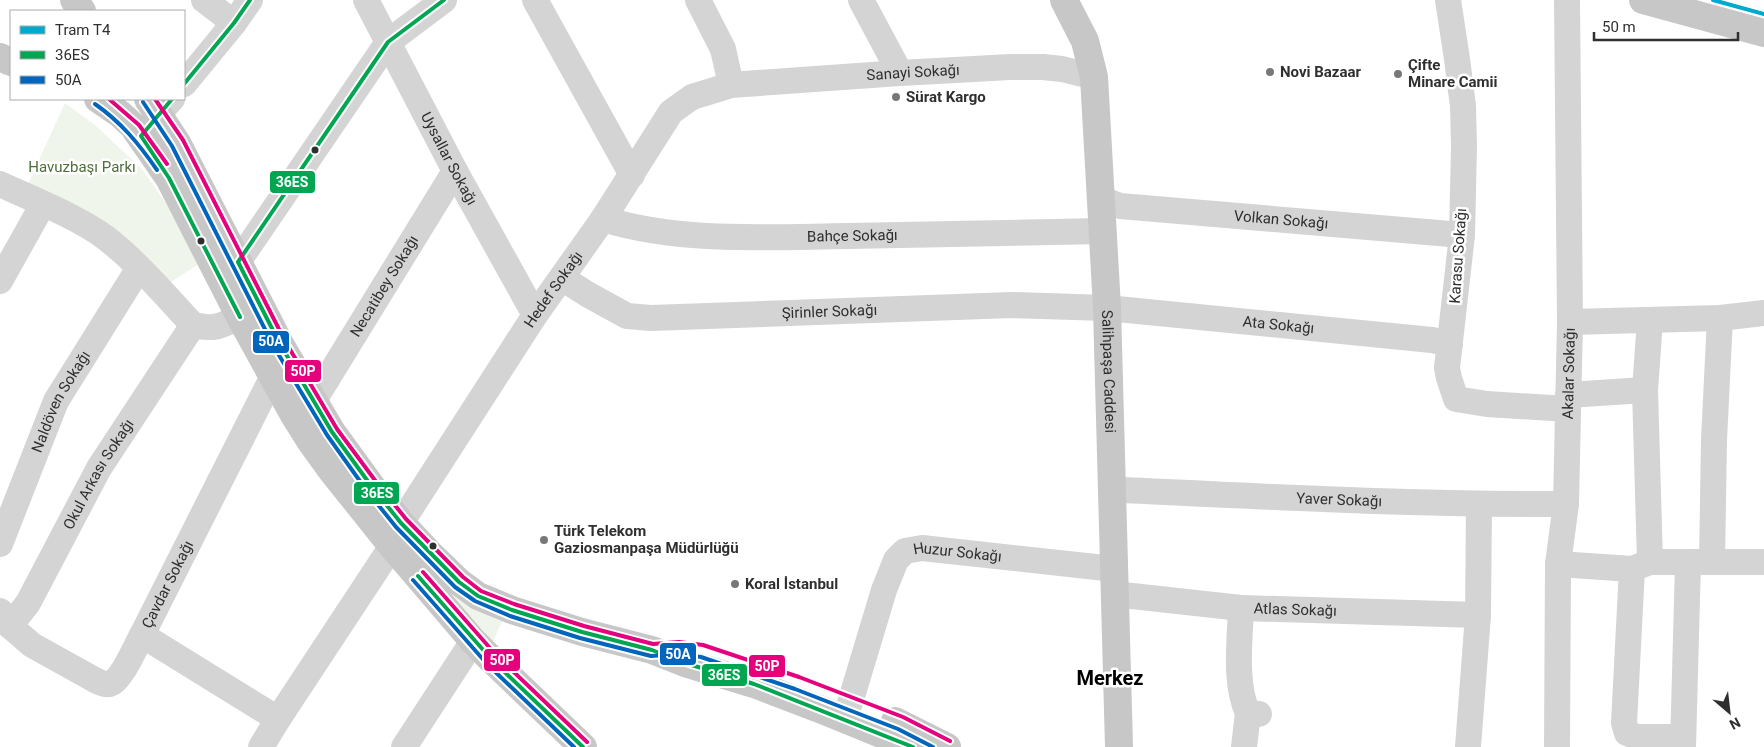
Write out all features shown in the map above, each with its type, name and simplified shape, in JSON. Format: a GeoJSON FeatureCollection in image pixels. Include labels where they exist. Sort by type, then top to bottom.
{"type":"FeatureCollection","features":[{"type":"Feature","properties":{"kind":"main road","name":"Salihpaşa Caddesi"},"geometry":{"type":"LineString","coordinates":[[1064,0],[1085,42],[1094,77],[1102,199],[1119,747]]}},
{"type":"Feature","properties":{"kind":"main road"},"geometry":{"type":"LineString","coordinates":[[1643,0],[1764,33]]}},
{"type":"Feature","properties":{"kind":"main road"},"geometry":{"type":"LineString","coordinates":[[99,100],[120,114],[141,136],[169,178],[240,317],[311,442],[332,472],[397,535],[438,563],[478,596],[512,610],[582,632],[652,650],[686,663],[754,684],[913,747]]}},
{"type":"Feature","properties":{"kind":"main road"},"geometry":{"type":"LineString","coordinates":[[160,104],[177,143],[280,344],[313,402],[397,535],[473,641],[582,747]]}},
{"type":"Feature","properties":{"kind":"main road"},"geometry":{"type":"LineString","coordinates":[[141,136],[160,104]]}},
{"type":"Feature","properties":{"kind":"main road"},"geometry":{"type":"LineString","coordinates":[[652,650],[679,648],[702,651],[850,703],[901,723],[947,747]]}},
{"type":"Feature","properties":{"kind":"street"},"geometry":{"type":"LineString","coordinates":[[204,0],[234,23]]}},
{"type":"Feature","properties":{"kind":"street"},"geometry":{"type":"LineString","coordinates":[[185,83],[234,23],[250,0]]}},
{"type":"Feature","properties":{"kind":"street","name":"Uysallar Sokağı"},"geometry":{"type":"LineString","coordinates":[[366,0],[455,171],[535,315]]}},
{"type":"Feature","properties":{"kind":"street"},"geometry":{"type":"LineString","coordinates":[[238,262],[388,42],[444,0]]}},
{"type":"Feature","properties":{"kind":"street"},"geometry":{"type":"LineString","coordinates":[[534,0],[632,175]]}},
{"type":"Feature","properties":{"kind":"street"},"geometry":{"type":"LineString","coordinates":[[698,0],[723,49],[731,85]]}},
{"type":"Feature","properties":{"kind":"street"},"geometry":{"type":"LineString","coordinates":[[861,0],[900,73]]}},
{"type":"Feature","properties":{"kind":"street","name":"Karasu Sokağı"},"geometry":{"type":"LineString","coordinates":[[1448,0],[1458,59],[1464,146],[1462,235],[1447,368],[1449,378],[1456,398],[1487,404],[1568,402]]}},
{"type":"Feature","properties":{"kind":"street","name":"Akalar Sokağı"},"geometry":{"type":"LineString","coordinates":[[1557,747],[1558,564],[1566,504],[1570,322],[1567,0]]}},
{"type":"Feature","properties":{"kind":"street","name":"Sanayi Sokağı"},"geometry":{"type":"LineString","coordinates":[[731,85],[900,73],[1043,67],[1062,69],[1094,77]]}},
{"type":"Feature","properties":{"kind":"street","name":"Hedef Sokağı"},"geometry":{"type":"LineString","coordinates":[[261,747],[535,315],[603,219],[671,112],[692,97],[731,85]]}},
{"type":"Feature","properties":{"kind":"street","name":"Necatibey Sokağı"},"geometry":{"type":"LineString","coordinates":[[313,402],[455,171]]}},
{"type":"Feature","properties":{"kind":"street"},"geometry":{"type":"LineString","coordinates":[[0,184],[43,204],[104,237],[139,268],[193,325],[206,328],[219,327],[240,317]]}},
{"type":"Feature","properties":{"kind":"street","name":"Volkan Sokağı"},"geometry":{"type":"LineString","coordinates":[[1102,199],[1120,206],[1462,235]]}},
{"type":"Feature","properties":{"kind":"street"},"geometry":{"type":"LineString","coordinates":[[0,281],[43,204]]}},
{"type":"Feature","properties":{"kind":"street","name":"Bahçe Sokağı"},"geometry":{"type":"LineString","coordinates":[[603,219],[650,231],[696,236],[794,237],[1103,231]]}},
{"type":"Feature","properties":{"kind":"street","name":"Naldöven Sokağı"},"geometry":{"type":"LineString","coordinates":[[0,544],[56,401],[139,268]]}},
{"type":"Feature","properties":{"kind":"street","name":"Şirinler Sokağı"},"geometry":{"type":"LineString","coordinates":[[562,278],[627,316],[651,318],[1012,305],[1106,308]]}},
{"type":"Feature","properties":{"kind":"street","name":"Ata Sokağı"},"geometry":{"type":"LineString","coordinates":[[1106,308],[1432,340],[1450,344]]}},
{"type":"Feature","properties":{"kind":"street"},"geometry":{"type":"LineString","coordinates":[[1570,322],[1720,318],[1764,313]]}},
{"type":"Feature","properties":{"kind":"street"},"geometry":{"type":"LineString","coordinates":[[1650,320],[1641,566],[1624,723],[1627,733],[1637,737],[1683,742],[1714,440],[1720,318]]}},
{"type":"Feature","properties":{"kind":"street","name":"Okul Arkası Sokağı"},"geometry":{"type":"LineString","coordinates":[[5,618],[28,603],[99,468],[193,325]]}},
{"type":"Feature","properties":{"kind":"street","name":"Çavdar Sokağı"},"geometry":{"type":"LineString","coordinates":[[5,618],[32,645],[95,680],[105,684],[112,684],[119,677],[142,635],[273,376]]}},
{"type":"Feature","properties":{"kind":"street"},"geometry":{"type":"LineString","coordinates":[[1568,402],[1646,390]]}},
{"type":"Feature","properties":{"kind":"street","name":"Yaver Sokağı"},"geometry":{"type":"LineString","coordinates":[[1112,486],[1124,490],[1318,499],[1480,504],[1566,504]]}},
{"type":"Feature","properties":{"kind":"street"},"geometry":{"type":"LineString","coordinates":[[1468,747],[1478,615],[1480,504]]}},
{"type":"Feature","properties":{"kind":"street","name":"Huzur Sokağı"},"geometry":{"type":"LineString","coordinates":[[850,703],[884,590],[896,560],[905,551],[922,548],[1114,582]]}},
{"type":"Feature","properties":{"kind":"street"},"geometry":{"type":"LineString","coordinates":[[1558,564],[1641,566],[1764,562]]}},
{"type":"Feature","properties":{"kind":"street","name":"Atlas Sokağı"},"geometry":{"type":"LineString","coordinates":[[1114,582],[1241,608],[1478,615]]}},
{"type":"Feature","properties":{"kind":"street"},"geometry":{"type":"LineString","coordinates":[[1241,608],[1240,687],[1243,701],[1254,713],[1244,747]]}},
{"type":"Feature","properties":{"kind":"street"},"geometry":{"type":"LineString","coordinates":[[142,635],[278,718]]}},
{"type":"Feature","properties":{"kind":"street"},"geometry":{"type":"LineString","coordinates":[[404,747],[473,641]]}},
{"type":"Feature","properties":{"kind":"green space","name":"Havuzbaşı Parkı"},"geometry":{"type":"Polygon","coordinates":[[[65,103],[95,125],[142,169],[190,238],[202,262],[168,284],[27,186],[65,103]]]}},
{"type":"Feature","properties":{"kind":"green space"},"geometry":{"type":"Polygon","coordinates":[[[432,578],[505,615],[490,648],[432,578]]]}},
{"type":"Feature","properties":{"kind":"tram line","name":"T4"},"geometry":{"type":"LineString","coordinates":[[1713,0],[1764,14]]}},
{"type":"Feature","properties":{"kind":"transit line","name":"36ES"},"geometry":{"type":"LineString","coordinates":[[185,83],[234,23],[250,0]]}},
{"type":"Feature","properties":{"kind":"transit line","name":"36ES"},"geometry":{"type":"LineString","coordinates":[[444,0],[388,42],[238,262],[280,344],[332,432],[401,523],[459,582],[478,596],[512,610],[582,632],[652,650],[685,663],[754,684],[913,747]]}},
{"type":"Feature","properties":{"kind":"transit line","name":"50P"},"geometry":{"type":"LineString","coordinates":[[110,100],[139,125],[167,164]]}},
{"type":"Feature","properties":{"kind":"transit line","name":"50P"},"geometry":{"type":"LineString","coordinates":[[156,100],[183,140],[285,341],[337,429],[406,519],[463,577],[481,591],[514,604],[584,626],[653,644],[679,642],[703,645],[799,677],[903,717],[950,741]]}},
{"type":"Feature","properties":{"kind":"transit line","name":"36ES"},"geometry":{"type":"LineString","coordinates":[[171,100],[141,136],[169,178],[240,317]]}},
{"type":"Feature","properties":{"kind":"transit line","name":"50A"},"geometry":{"type":"LineString","coordinates":[[143,102],[172,146],[274,347],[327,435],[367,491],[396,527],[455,587],[475,601],[510,616],[580,638],[651,656],[679,654],[701,657],[795,689],[898,729],[933,747]]}},
{"type":"Feature","properties":{"kind":"transit line","name":"50A"},"geometry":{"type":"LineString","coordinates":[[95,104],[129,134],[157,170]]}},
{"type":"Feature","properties":{"kind":"transit line","name":"50P"},"geometry":{"type":"LineString","coordinates":[[423,572],[497,656],[587,742]]}},
{"type":"Feature","properties":{"kind":"transit line","name":"36ES"},"geometry":{"type":"LineString","coordinates":[[418,576],[492,660],[583,747]]}},
{"type":"Feature","properties":{"kind":"transit line","name":"50A"},"geometry":{"type":"LineString","coordinates":[[413,580],[488,665],[574,747]]}},
{"type":"Feature","properties":{"kind":"place","name":"Novi Bazaar"},"geometry":{"type":"Point","coordinates":[1270,72]}},
{"type":"Feature","properties":{"kind":"place","name":"Çifte Minare Camii"},"geometry":{"type":"Point","coordinates":[1398,74]}},
{"type":"Feature","properties":{"kind":"place","name":"Sürat Kargo"},"geometry":{"type":"Point","coordinates":[896,97]}},
{"type":"Feature","properties":{"kind":"place","name":"Türk Telekom Gaziosmanpaşa Müdürlüğü"},"geometry":{"type":"Point","coordinates":[544,540]}},
{"type":"Feature","properties":{"kind":"place","name":"Koral İstanbul"},"geometry":{"type":"Point","coordinates":[735,584]}},
{"type":"Feature","properties":{"kind":"district","name":"Merkez"},"geometry":{"type":"Point","coordinates":[1110,678]}}]}
